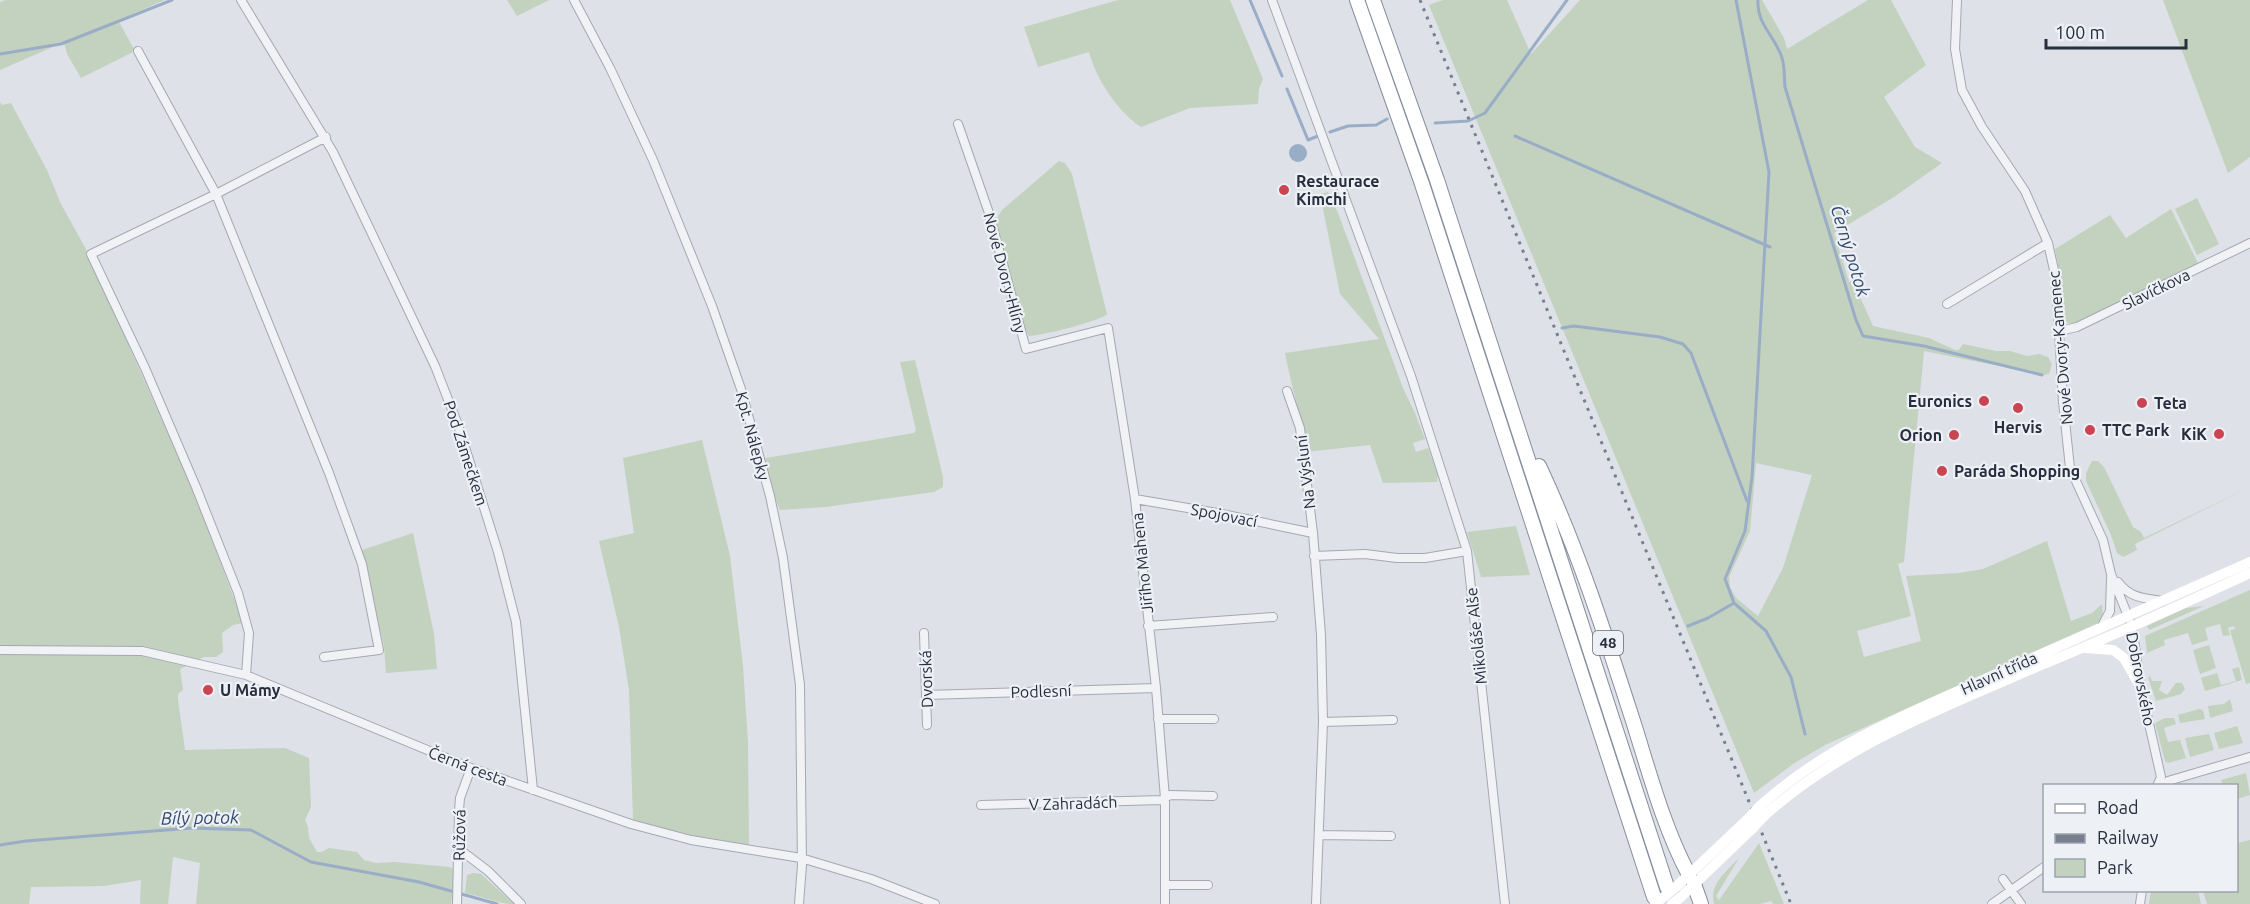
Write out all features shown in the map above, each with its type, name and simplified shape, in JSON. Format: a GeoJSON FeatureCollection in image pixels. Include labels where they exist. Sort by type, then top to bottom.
{"type":"FeatureCollection","features":[{"type":"Feature","properties":{"kind":"highway","name":"48"},"geometry":{"type":"LineString","coordinates":[[1357,0],[1422,184],[1654,901]]}},
{"type":"Feature","properties":{"kind":"highway","name":"48"},"geometry":{"type":"LineString","coordinates":[[1373,0],[1437,180],[1674,893]]}},
{"type":"Feature","properties":{"kind":"highway","name":"48"},"geometry":{"type":"LineString","coordinates":[[1515,417],[1547,483],[1577,555],[1669,835],[1701,904]]}},
{"type":"Feature","properties":{"kind":"main road","name":"Hlavní třída"},"geometry":{"type":"LineString","coordinates":[[1762,811],[1845,757],[1925,717],[2084,648],[2162,601],[2250,562]]}},
{"type":"Feature","properties":{"kind":"main road","name":"Hlavní třída"},"geometry":{"type":"LineString","coordinates":[[1762,811],[1799,774],[1841,747],[1922,707],[2102,626],[2130,621],[2250,573]]}},
{"type":"Feature","properties":{"kind":"main road"},"geometry":{"type":"LineString","coordinates":[[2084,648],[2113,650],[2124,658],[2141,688]]}},
{"type":"Feature","properties":{"kind":"main road"},"geometry":{"type":"LineString","coordinates":[[1654,901],[1674,893],[1691,880],[1762,811]]}},
{"type":"Feature","properties":{"kind":"street","name":"Pod Zámečkem"},"geometry":{"type":"LineString","coordinates":[[240,0],[326,137],[427,347],[461,436],[498,552],[516,622],[533,790]]}},
{"type":"Feature","properties":{"kind":"street","name":"Kpt. Nálepky"},"geometry":{"type":"LineString","coordinates":[[574,0],[610,68],[653,160],[712,306],[741,389],[770,496],[783,558],[800,685],[799,904]]}},
{"type":"Feature","properties":{"kind":"street","name":"Mikoláše Alše"},"geometry":{"type":"LineString","coordinates":[[1272,0],[1411,376],[1467,551],[1505,904]]}},
{"type":"Feature","properties":{"kind":"street","name":"Nové Dvory-Kamenec"},"geometry":{"type":"LineString","coordinates":[[1957,0],[1955,49],[1962,90],[1982,127],[2025,191],[2048,243],[2056,279],[2063,402],[2070,468]]}},
{"type":"Feature","properties":{"kind":"street"},"geometry":{"type":"LineString","coordinates":[[138,51],[216,194],[362,564],[379,650],[324,657]]}},
{"type":"Feature","properties":{"kind":"street","name":"Nové Dvory-Hlíny"},"geometry":{"type":"LineString","coordinates":[[958,124],[989,213],[1026,349],[1108,328],[1135,500]]}},
{"type":"Feature","properties":{"kind":"street"},"geometry":{"type":"LineString","coordinates":[[246,675],[249,633],[238,593],[145,368],[92,254],[326,137]]}},
{"type":"Feature","properties":{"kind":"street"},"geometry":{"type":"LineString","coordinates":[[1947,304],[2048,243]]}},
{"type":"Feature","properties":{"kind":"street","name":"Slavíčkova"},"geometry":{"type":"LineString","coordinates":[[2060,331],[2077,327],[2250,243]]}},
{"type":"Feature","properties":{"kind":"street","name":"Na Výsluní"},"geometry":{"type":"LineString","coordinates":[[1287,391],[1300,428],[1313,533],[1321,635],[1323,722],[1316,904]]}},
{"type":"Feature","properties":{"kind":"street","name":"Dobrovského"},"geometry":{"type":"LineString","coordinates":[[2070,468],[2103,540],[2111,574],[2130,621],[2141,688],[2162,777],[2158,784]]}},
{"type":"Feature","properties":{"kind":"street","name":"Spojovací"},"geometry":{"type":"LineString","coordinates":[[1135,500],[1216,513],[1313,533]]}},
{"type":"Feature","properties":{"kind":"street","name":"Jiřího Mahena"},"geometry":{"type":"LineString","coordinates":[[1135,500],[1156,688],[1165,798],[1165,904]]}},
{"type":"Feature","properties":{"kind":"street"},"geometry":{"type":"LineString","coordinates":[[1314,556],[1365,554],[1397,558],[1425,558],[1467,551]]}},
{"type":"Feature","properties":{"kind":"street"},"geometry":{"type":"LineString","coordinates":[[2111,574],[2126,592],[2135,597],[2162,601]]}},
{"type":"Feature","properties":{"kind":"street","name":"Dobrovského"},"geometry":{"type":"LineString","coordinates":[[2102,626],[2110,611],[2111,574]]}},
{"type":"Feature","properties":{"kind":"street","name":"Jiřího Mahena"},"geometry":{"type":"LineString","coordinates":[[1148,626],[1273,617]]}},
{"type":"Feature","properties":{"kind":"street","name":"Dvorská"},"geometry":{"type":"LineString","coordinates":[[924,633],[927,724]]}},
{"type":"Feature","properties":{"kind":"street","name":"Černá cesta"},"geometry":{"type":"LineString","coordinates":[[0,650],[142,651],[246,675],[471,768],[631,824],[691,840],[801,858],[871,879],[935,904]]}},
{"type":"Feature","properties":{"kind":"street","name":"Podlesní"},"geometry":{"type":"LineString","coordinates":[[926,694],[1156,688]]}},
{"type":"Feature","properties":{"kind":"street"},"geometry":{"type":"LineString","coordinates":[[1158,719],[1214,719]]}},
{"type":"Feature","properties":{"kind":"street"},"geometry":{"type":"LineString","coordinates":[[1323,722],[1393,720]]}},
{"type":"Feature","properties":{"kind":"street"},"geometry":{"type":"LineString","coordinates":[[2164,784],[2250,757]]}},
{"type":"Feature","properties":{"kind":"street","name":"Růžová"},"geometry":{"type":"LineString","coordinates":[[458,896],[460,798],[471,768]]}},
{"type":"Feature","properties":{"kind":"street"},"geometry":{"type":"LineString","coordinates":[[1165,798],[1170,795],[1213,796]]}},
{"type":"Feature","properties":{"kind":"street","name":"V Zahradách"},"geometry":{"type":"LineString","coordinates":[[981,805],[1162,800],[1165,798]]}},
{"type":"Feature","properties":{"kind":"street"},"geometry":{"type":"LineString","coordinates":[[1319,835],[1391,836]]}},
{"type":"Feature","properties":{"kind":"street"},"geometry":{"type":"LineString","coordinates":[[459,849],[488,871],[521,904]]}},
{"type":"Feature","properties":{"kind":"street"},"geometry":{"type":"LineString","coordinates":[[1992,904],[2043,868]]}},
{"type":"Feature","properties":{"kind":"street"},"geometry":{"type":"LineString","coordinates":[[2003,879],[2021,904]]}},
{"type":"Feature","properties":{"kind":"street"},"geometry":{"type":"LineString","coordinates":[[1166,885],[1208,885]]}},
{"type":"Feature","properties":{"kind":"green space"},"geometry":{"type":"Polygon","coordinates":[[[5,0],[165,0],[118,20],[135,51],[81,78],[67,54],[64,42],[0,70],[0,2],[5,0]]]}},
{"type":"Feature","properties":{"kind":"green space"},"geometry":{"type":"Polygon","coordinates":[[[507,0],[549,0],[517,16],[507,0]]]}},
{"type":"Feature","properties":{"kind":"green space"},"geometry":{"type":"Polygon","coordinates":[[[1118,0],[1230,0],[1263,79],[1259,89],[1258,104],[1190,108],[1141,127],[1124,113],[1102,84],[1089,52],[1038,67],[1024,27],[1118,0]]]}},
{"type":"Feature","properties":{"kind":"green space"},"geometry":{"type":"Polygon","coordinates":[[[1443,0],[1507,0],[1531,54],[1580,0],[1762,0],[1784,38],[1787,49],[1868,0],[1891,0],[1926,65],[1884,97],[1915,147],[1942,163],[1894,197],[1834,233],[1849,282],[1853,281],[1873,326],[1929,338],[1955,350],[1959,350],[1963,344],[2027,356],[2039,354],[2048,357],[2052,364],[2049,374],[2044,375],[1924,351],[1904,562],[1898,564],[1911,616],[1857,631],[1864,657],[1921,641],[1906,576],[1959,573],[1983,569],[2047,541],[2071,621],[2092,613],[2102,604],[2103,615],[2098,623],[1825,745],[1793,764],[1754,793],[1429,5],[1443,0]],[[1756,463],[1750,531],[1729,577],[1730,587],[1736,598],[1758,616],[1783,568],[1812,475],[1756,463]]]}},
{"type":"Feature","properties":{"kind":"green space"},"geometry":{"type":"Polygon","coordinates":[[[2163,0],[2250,0],[2250,157],[2228,173],[2163,0]]]}},
{"type":"Feature","properties":{"kind":"green space"},"geometry":{"type":"Polygon","coordinates":[[[0,102],[2,105],[11,103],[88,253],[198,502],[243,623],[233,625],[222,633],[223,652],[216,657],[204,657],[180,669],[183,690],[178,694],[178,700],[185,750],[285,748],[309,758],[311,807],[305,820],[309,838],[317,852],[329,848],[357,852],[364,860],[376,863],[395,862],[450,867],[453,869],[454,885],[451,904],[196,904],[200,863],[173,857],[168,904],[140,904],[141,880],[104,886],[31,887],[29,904],[0,904],[0,102]]]}},
{"type":"Feature","properties":{"kind":"green space"},"geometry":{"type":"Polygon","coordinates":[[[1059,161],[1065,163],[1072,174],[1107,314],[1070,328],[1029,336],[1025,329],[997,226],[998,216],[1059,161]]]}},
{"type":"Feature","properties":{"kind":"green space"},"geometry":{"type":"Polygon","coordinates":[[[1328,192],[1338,213],[1403,388],[1425,439],[1413,443],[1416,452],[1428,448],[1438,474],[1437,482],[1383,483],[1370,445],[1306,452],[1285,353],[1379,339],[1340,294],[1320,194],[1328,192]]]}},
{"type":"Feature","properties":{"kind":"green space"},"geometry":{"type":"Polygon","coordinates":[[[2197,198],[2219,244],[2197,255],[2175,209],[2197,198]]]}},
{"type":"Feature","properties":{"kind":"green space"},"geometry":{"type":"Polygon","coordinates":[[[2171,209],[2199,265],[2082,322],[2073,324],[2064,322],[2061,279],[2055,249],[2110,215],[2126,238],[2171,209]]]}},
{"type":"Feature","properties":{"kind":"green space"},"geometry":{"type":"Polygon","coordinates":[[[915,360],[943,477],[943,487],[934,492],[826,507],[780,510],[771,488],[764,461],[766,458],[914,433],[916,430],[900,362],[915,360]]]}},
{"type":"Feature","properties":{"kind":"green space"},"geometry":{"type":"Polygon","coordinates":[[[702,440],[730,556],[743,666],[748,743],[749,846],[694,836],[633,820],[629,690],[619,627],[599,541],[634,533],[623,458],[702,440]]]}},
{"type":"Feature","properties":{"kind":"green space"},"geometry":{"type":"Polygon","coordinates":[[[2092,461],[2098,461],[2104,467],[2133,527],[2141,532],[2144,538],[2250,487],[2135,544],[2137,550],[2123,557],[2117,553],[2086,481],[2086,473],[2092,461]]]}},
{"type":"Feature","properties":{"kind":"green space"},"geometry":{"type":"Polygon","coordinates":[[[1516,526],[1530,575],[1481,577],[1467,532],[1516,526]]]}},
{"type":"Feature","properties":{"kind":"green space"},"geometry":{"type":"Polygon","coordinates":[[[413,533],[434,634],[437,669],[386,673],[384,646],[362,550],[413,533]]]}},
{"type":"Feature","properties":{"kind":"green space"},"geometry":{"type":"Polygon","coordinates":[[[2250,590],[2250,683],[2246,684],[2230,630],[2235,629],[2234,626],[2228,628],[2230,635],[2223,636],[2220,624],[2205,628],[2208,640],[2192,645],[2188,633],[2164,640],[2165,645],[2147,653],[2145,636],[2250,590]]]}},
{"type":"Feature","properties":{"kind":"green space"},"geometry":{"type":"Polygon","coordinates":[[[2204,606],[2149,630],[2147,626],[2186,608],[2204,606]]]}},
{"type":"Feature","properties":{"kind":"green space"},"geometry":{"type":"Polygon","coordinates":[[[2209,645],[2216,668],[2200,674],[2193,650],[2209,645]]]}},
{"type":"Feature","properties":{"kind":"green space"},"geometry":{"type":"Polygon","coordinates":[[[2239,667],[2242,680],[2205,691],[2201,678],[2217,673],[2221,685],[2236,681],[2232,669],[2239,667]]]}},
{"type":"Feature","properties":{"kind":"green space"},"geometry":{"type":"Polygon","coordinates":[[[2149,673],[2152,681],[2162,681],[2159,690],[2167,695],[2176,683],[2182,683],[2185,689],[2181,694],[2156,701],[2148,677],[2150,677],[2149,673]]]}},
{"type":"Feature","properties":{"kind":"green space"},"geometry":{"type":"Polygon","coordinates":[[[2230,699],[2233,711],[2210,718],[2208,706],[2224,704],[2230,699]]]}},
{"type":"Feature","properties":{"kind":"green space"},"geometry":{"type":"Polygon","coordinates":[[[2203,710],[2205,719],[2180,723],[2178,715],[2203,710]]]}},
{"type":"Feature","properties":{"kind":"green space"},"geometry":{"type":"Polygon","coordinates":[[[2165,718],[2174,718],[2176,724],[2164,728],[2168,742],[2180,740],[2186,758],[2168,763],[2165,761],[2155,723],[2165,718]]]}},
{"type":"Feature","properties":{"kind":"green space"},"geometry":{"type":"Polygon","coordinates":[[[2237,726],[2243,743],[2219,749],[2214,733],[2237,726]]]}},
{"type":"Feature","properties":{"kind":"green space"},"geometry":{"type":"Polygon","coordinates":[[[2209,734],[2214,750],[2190,757],[2185,738],[2209,734]]]}},
{"type":"Feature","properties":{"kind":"green space"},"geometry":{"type":"Polygon","coordinates":[[[2246,773],[2250,795],[2238,799],[2238,784],[2223,784],[2221,780],[2246,773]]]}},
{"type":"Feature","properties":{"kind":"green space"},"geometry":{"type":"Polygon","coordinates":[[[2250,840],[2250,904],[2207,904],[2203,892],[2238,892],[2238,843],[2250,840]]]}},
{"type":"Feature","properties":{"kind":"green space"},"geometry":{"type":"Polygon","coordinates":[[[1759,843],[1784,904],[1773,904],[1771,901],[1760,904],[1714,904],[1714,890],[1724,873],[1739,858],[1716,896],[1719,900],[1759,843]]]}},
{"type":"Feature","properties":{"kind":"green space"},"geometry":{"type":"Polygon","coordinates":[[[481,874],[514,904],[465,893],[467,875],[481,874]]]}},
{"type":"Feature","properties":{"kind":"green space"},"geometry":{"type":"Polygon","coordinates":[[[2151,892],[2198,892],[2201,904],[2149,904],[2151,892]]]}},
{"type":"Feature","properties":{"kind":"water"},"geometry":{"type":"Polygon","coordinates":[[[1294,144],[1302,144],[1307,149],[1305,160],[1294,162],[1289,157],[1289,149],[1294,144]]]}},
{"type":"Feature","properties":{"kind":"waterway"},"geometry":{"type":"LineString","coordinates":[[0,54],[61,44],[172,0]]}},
{"type":"Feature","properties":{"kind":"waterway"},"geometry":{"type":"LineString","coordinates":[[1250,0],[1282,76]]}},
{"type":"Feature","properties":{"kind":"waterway"},"geometry":{"type":"LineString","coordinates":[[1435,123],[1468,121],[1485,113],[1567,0]]}},
{"type":"Feature","properties":{"kind":"waterway"},"geometry":{"type":"LineString","coordinates":[[1736,0],[1769,172],[1752,477],[1745,531],[1725,579],[1734,603],[1766,631],[1791,677],[1805,734]]}},
{"type":"Feature","properties":{"kind":"waterway","name":"Černý potok"},"geometry":{"type":"LineString","coordinates":[[1758,0],[1760,16],[1782,58],[1785,87],[1856,320],[1863,336],[1924,346],[2042,375]]}},
{"type":"Feature","properties":{"kind":"waterway"},"geometry":{"type":"LineString","coordinates":[[1287,89],[1308,140],[1318,136]]}},
{"type":"Feature","properties":{"kind":"waterway"},"geometry":{"type":"LineString","coordinates":[[1330,132],[1348,126],[1376,125],[1387,119]]}},
{"type":"Feature","properties":{"kind":"waterway"},"geometry":{"type":"LineString","coordinates":[[1515,136],[1770,247]]}},
{"type":"Feature","properties":{"kind":"waterway"},"geometry":{"type":"LineString","coordinates":[[1562,328],[1574,326],[1660,337],[1683,344],[1691,353],[1747,501]]}},
{"type":"Feature","properties":{"kind":"waterway"},"geometry":{"type":"LineString","coordinates":[[1688,626],[1734,603]]}},
{"type":"Feature","properties":{"kind":"waterway","name":"Bílý potok"},"geometry":{"type":"LineString","coordinates":[[0,845],[192,828],[251,830],[311,862],[419,882],[497,904]]}},
{"type":"Feature","properties":{"kind":"railway"},"geometry":{"type":"LineString","coordinates":[[1420,0],[1791,904]]}},
{"type":"Feature","properties":{"kind":"place","name":"Restaurace Kimchi"},"geometry":{"type":"Point","coordinates":[1284,190]}},
{"type":"Feature","properties":{"kind":"place","name":"Euronics"},"geometry":{"type":"Point","coordinates":[1984,401]}},
{"type":"Feature","properties":{"kind":"place","name":"Teta"},"geometry":{"type":"Point","coordinates":[2142,403]}},
{"type":"Feature","properties":{"kind":"place","name":"Hervis"},"geometry":{"type":"Point","coordinates":[2018,408]}},
{"type":"Feature","properties":{"kind":"place","name":"TTC Park"},"geometry":{"type":"Point","coordinates":[2090,430]}},
{"type":"Feature","properties":{"kind":"place","name":"KiK"},"geometry":{"type":"Point","coordinates":[2219,434]}},
{"type":"Feature","properties":{"kind":"place","name":"Orion"},"geometry":{"type":"Point","coordinates":[1954,435]}},
{"type":"Feature","properties":{"kind":"place","name":"Paráda Shopping"},"geometry":{"type":"Point","coordinates":[1942,471]}},
{"type":"Feature","properties":{"kind":"place","name":"U Mámy"},"geometry":{"type":"Point","coordinates":[208,690]}}]}
